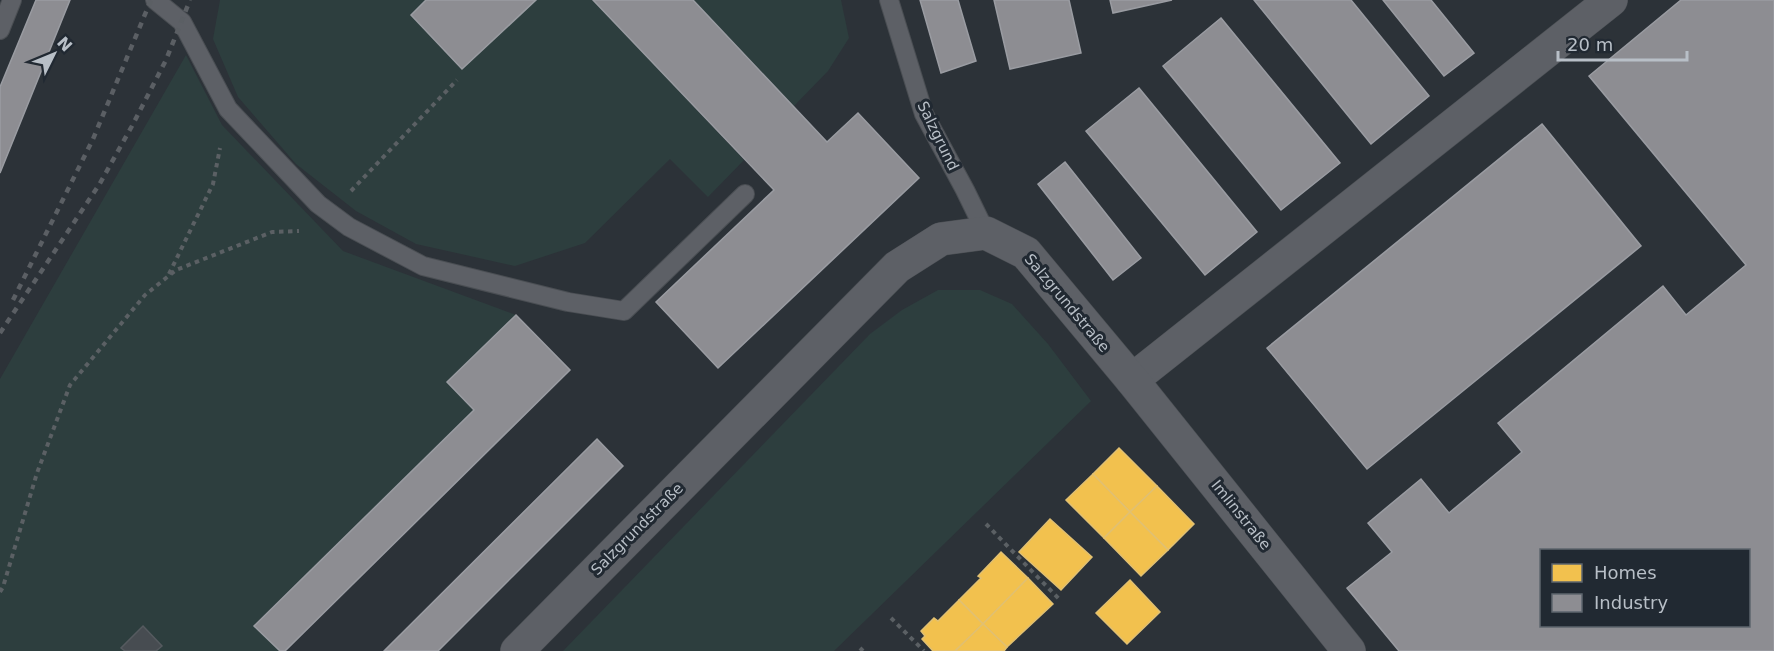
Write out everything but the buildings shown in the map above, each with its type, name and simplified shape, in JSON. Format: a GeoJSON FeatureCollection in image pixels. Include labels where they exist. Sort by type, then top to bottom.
{"type":"FeatureCollection","features":[{"type":"Feature","properties":{"kind":"street"},"geometry":{"type":"LineString","coordinates":[[1132,380],[1611,0]]}},
{"type":"Feature","properties":{"kind":"street","name":"Salzgrundstraße"},"geometry":{"type":"LineString","coordinates":[[517,651],[897,267],[941,239],[986,233],[1026,253],[1132,380]]}},
{"type":"Feature","properties":{"kind":"street","name":"Imlinstraße"},"geometry":{"type":"LineString","coordinates":[[1132,380],[1349,651]]}},
{"type":"Feature","properties":{"kind":"lane"},"geometry":{"type":"LineString","coordinates":[[0,30],[12,0]]}},
{"type":"Feature","properties":{"kind":"lane"},"geometry":{"type":"LineString","coordinates":[[155,0],[182,22],[228,109],[318,204],[349,227],[423,266],[568,302],[624,311],[745,194]]}},
{"type":"Feature","properties":{"kind":"lane","name":"Salzgrund"},"geometry":{"type":"LineString","coordinates":[[889,0],[924,114],[986,233]]}},
{"type":"Feature","properties":{"kind":"path"},"geometry":{"type":"LineString","coordinates":[[330,213],[457,80]]}},
{"type":"Feature","properties":{"kind":"path"},"geometry":{"type":"LineString","coordinates":[[168,276],[213,184],[228,109]]}},
{"type":"Feature","properties":{"kind":"path"},"geometry":{"type":"LineString","coordinates":[[0,592],[37,474],[70,385],[145,296],[176,270],[272,232],[349,227]]}},
{"type":"Feature","properties":{"kind":"path"},"geometry":{"type":"LineString","coordinates":[[986,524],[1060,600]]}},
{"type":"Feature","properties":{"kind":"path"},"geometry":{"type":"LineString","coordinates":[[891,618],[924,651]]}},
{"type":"Feature","properties":{"kind":"shaded area"},"geometry":{"type":"Polygon","coordinates":[[[220,0],[426,0],[411,15],[462,69],[536,0],[593,0],[744,160],[708,197],[670,159],[585,243],[515,266],[416,244],[356,211],[296,164],[238,97],[213,39],[220,0]]]}},
{"type":"Feature","properties":{"kind":"shaded area"},"geometry":{"type":"Polygon","coordinates":[[[693,0],[841,0],[849,38],[828,71],[794,106],[693,0]]]}},
{"type":"Feature","properties":{"kind":"shaded area"},"geometry":{"type":"Polygon","coordinates":[[[186,55],[222,125],[343,251],[516,315],[447,382],[474,410],[254,625],[280,651],[0,651],[0,379],[186,55]]]}},
{"type":"Feature","properties":{"kind":"shaded area"},"geometry":{"type":"Polygon","coordinates":[[[938,290],[980,290],[1012,304],[1048,344],[1091,401],[834,651],[563,651],[870,334],[902,310],[938,290]]]}},
{"type":"Feature","properties":{"kind":"railway"},"geometry":{"type":"LineString","coordinates":[[13,300],[93,139],[151,0]]}},
{"type":"Feature","properties":{"kind":"railway"},"geometry":{"type":"LineString","coordinates":[[0,333],[99,185],[166,60],[190,0]]}}]}
